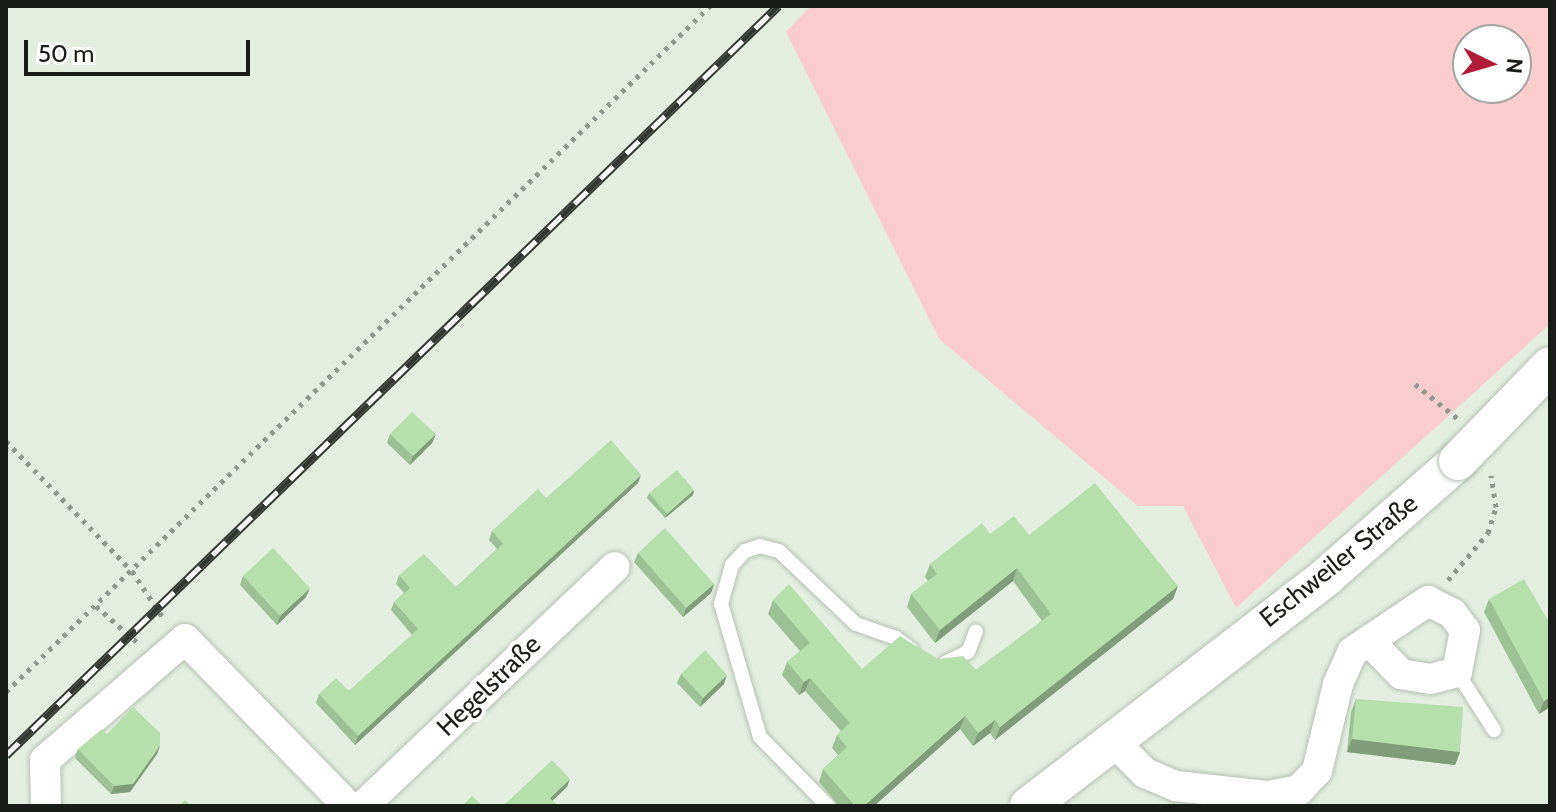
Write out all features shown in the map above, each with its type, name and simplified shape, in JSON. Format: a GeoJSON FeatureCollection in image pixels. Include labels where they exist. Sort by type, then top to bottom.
{"type":"FeatureCollection","features":[{"type":"Feature","properties":{"kind":"street","name":"Eschweiler Straße"},"geometry":{"type":"LineString","coordinates":[[1029,806],[1111,739],[1326,577],[1458,461],[1550,366]]}},
{"type":"Feature","properties":{"kind":"street","name":"Hegelstraße"},"geometry":{"type":"LineString","coordinates":[[363,806],[615,567]]}},
{"type":"Feature","properties":{"kind":"street"},"geometry":{"type":"LineString","coordinates":[[1111,739],[1145,773],[1176,786],[1268,796],[1299,790],[1317,771],[1338,684],[1352,652],[1428,601],[1452,613],[1465,630],[1457,672],[1431,679],[1401,674],[1370,642]]}},
{"type":"Feature","properties":{"kind":"street"},"geometry":{"type":"LineString","coordinates":[[46,806],[45,760],[185,639],[348,806]]}},
{"type":"Feature","properties":{"kind":"lane"},"geometry":{"type":"LineString","coordinates":[[828,806],[760,737],[721,604],[732,565],[745,551],[760,546],[779,551],[856,624],[896,638],[935,662],[949,663],[968,652],[976,631]]}},
{"type":"Feature","properties":{"kind":"lane"},"geometry":{"type":"LineString","coordinates":[[1457,672],[1494,730]]}},
{"type":"Feature","properties":{"kind":"path"},"geometry":{"type":"LineString","coordinates":[[6,692],[710,6]]}},
{"type":"Feature","properties":{"kind":"path"},"geometry":{"type":"LineString","coordinates":[[6,441],[132,571],[155,610],[185,639]]}},
{"type":"Feature","properties":{"kind":"path"},"geometry":{"type":"LineString","coordinates":[[96,606],[156,663]]}},
{"type":"Feature","properties":{"kind":"shaded area"},"geometry":{"type":"Polygon","coordinates":[[[811,6],[1550,6],[1550,324],[1236,608],[1183,506],[1138,506],[939,339],[786,32],[811,6]]]}},
{"type":"Feature","properties":{"kind":"building"},"geometry":{"type":"Polygon","coordinates":[[[412,412],[436,434],[413,456],[390,434],[412,412]]]}},
{"type":"Feature","properties":{"kind":"building"},"geometry":{"type":"Polygon","coordinates":[[[611,440],[641,475],[358,736],[319,694],[336,678],[349,691],[418,629],[394,602],[410,588],[399,575],[424,554],[456,587],[503,544],[492,531],[538,489],[546,498],[611,440]]]}},
{"type":"Feature","properties":{"kind":"building"},"geometry":{"type":"Polygon","coordinates":[[[677,470],[694,490],[667,514],[649,493],[677,470]]]}},
{"type":"Feature","properties":{"kind":"building"},"geometry":{"type":"Polygon","coordinates":[[[1095,483],[1178,586],[1000,727],[995,720],[978,733],[965,716],[864,806],[855,806],[823,769],[847,747],[837,735],[850,723],[810,678],[804,682],[787,662],[810,643],[773,600],[789,584],[862,669],[900,636],[938,659],[963,656],[976,670],[1051,614],[1017,568],[940,630],[911,594],[937,574],[930,564],[982,523],[990,534],[1014,516],[1029,535],[1095,483]]]}},
{"type":"Feature","properties":{"kind":"building"},"geometry":{"type":"Polygon","coordinates":[[[665,528],[714,584],[686,608],[638,553],[665,528]]]}},
{"type":"Feature","properties":{"kind":"building"},"geometry":{"type":"Polygon","coordinates":[[[273,548],[310,588],[280,616],[243,576],[273,548]]]}},
{"type":"Feature","properties":{"kind":"building"},"geometry":{"type":"Polygon","coordinates":[[[1524,579],[1550,624],[1550,697],[1544,701],[1489,599],[1524,579]]]}},
{"type":"Feature","properties":{"kind":"building"},"geometry":{"type":"Polygon","coordinates":[[[705,650],[727,675],[703,698],[681,674],[705,650]]]}},
{"type":"Feature","properties":{"kind":"building"},"geometry":{"type":"Polygon","coordinates":[[[1356,699],[1463,707],[1460,752],[1352,739],[1356,699]]]}},
{"type":"Feature","properties":{"kind":"building"},"geometry":{"type":"Polygon","coordinates":[[[133,707],[160,733],[160,746],[133,784],[114,786],[78,749],[102,729],[107,734],[133,707]]]}},
{"type":"Feature","properties":{"kind":"building"},"geometry":{"type":"Polygon","coordinates":[[[552,760],[570,779],[550,798],[558,806],[503,806],[552,760]]]}},
{"type":"Feature","properties":{"kind":"building"},"geometry":{"type":"Polygon","coordinates":[[[472,796],[483,806],[462,806],[472,796]]]}},
{"type":"Feature","properties":{"kind":"railway"},"geometry":{"type":"LineString","coordinates":[[6,755],[778,6]]}}]}
